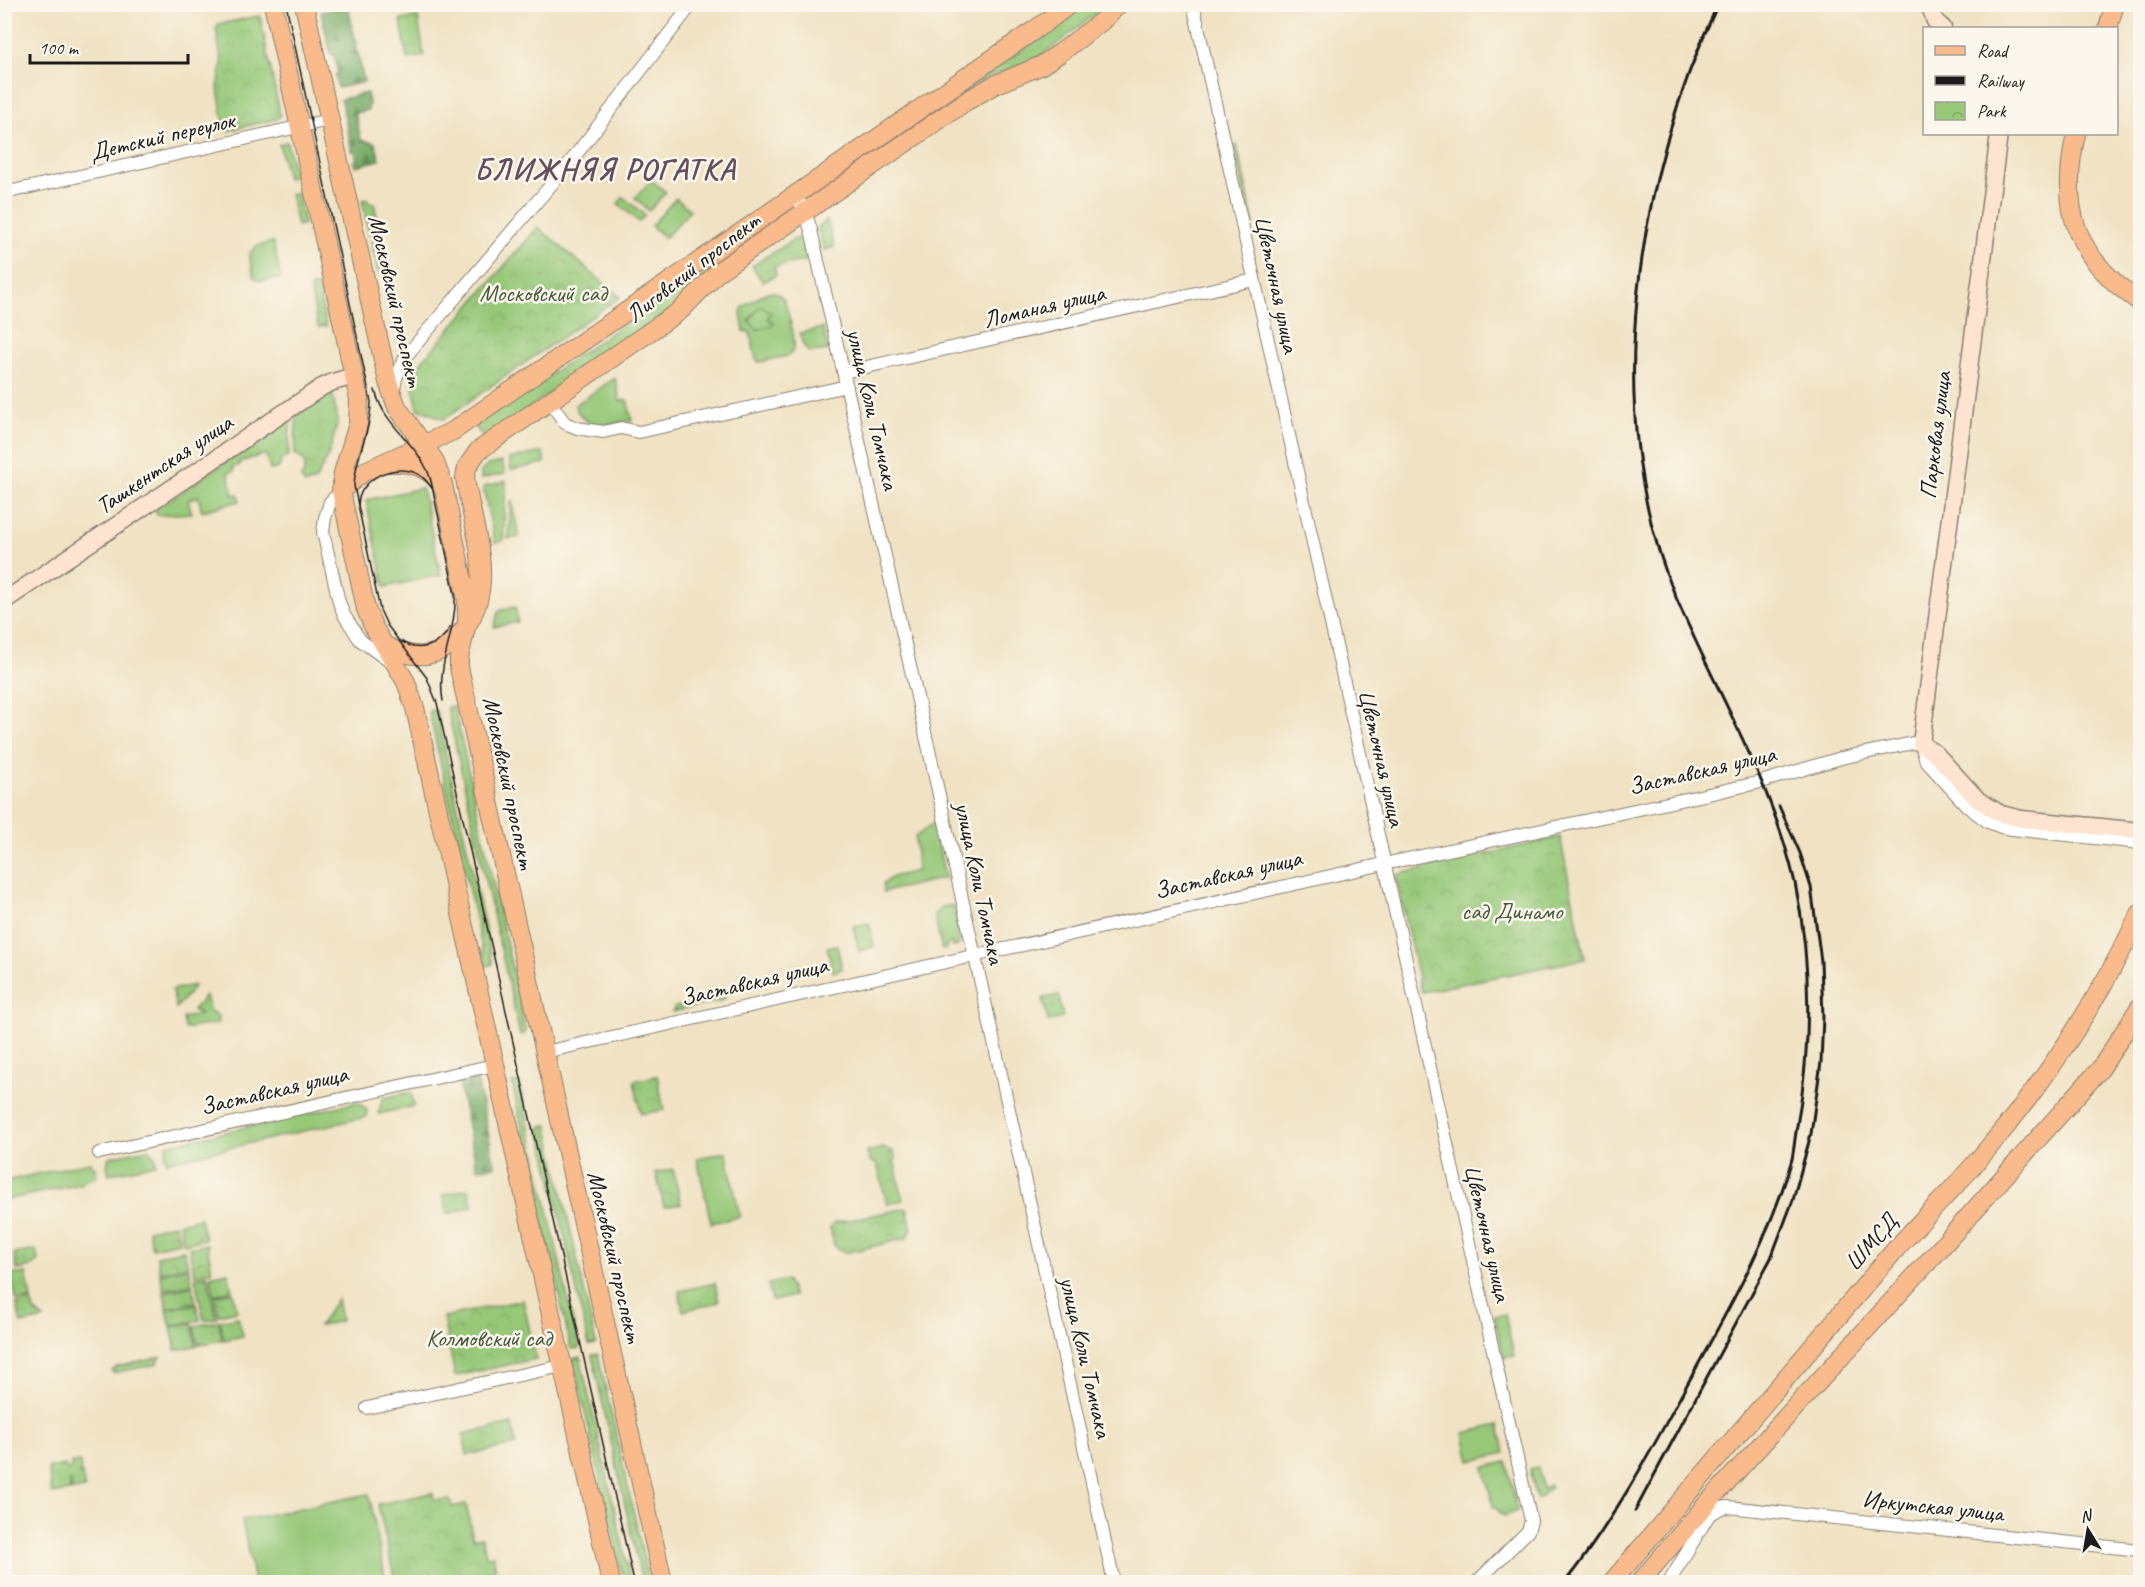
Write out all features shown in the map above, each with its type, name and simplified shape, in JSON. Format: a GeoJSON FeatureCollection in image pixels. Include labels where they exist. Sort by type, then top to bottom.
{"type":"FeatureCollection","features":[{"type":"Feature","properties":{"kind":"main road"},"geometry":{"type":"LineString","coordinates":[[273,4],[359,399],[358,424],[343,473],[341,490],[364,603],[373,626],[401,671],[416,708],[610,1582]]}},
{"type":"Feature","properties":{"kind":"main road","name":"Московский проспект"},"geometry":{"type":"LineString","coordinates":[[304,4],[381,355],[393,398],[438,468],[446,497],[466,587],[467,623],[459,667],[663,1582]]}},
{"type":"Feature","properties":{"kind":"main road","name":"Лиговский проспект"},"geometry":{"type":"LineString","coordinates":[[341,490],[363,472],[453,431],[1070,4]]}},
{"type":"Feature","properties":{"kind":"main road","name":"Лиговский проспект"},"geometry":{"type":"LineString","coordinates":[[467,623],[476,610],[481,593],[479,544],[465,478],[467,467],[477,451],[681,310],[719,271],[965,102],[994,85],[1040,66],[1060,53],[1102,21],[1119,4]]}},
{"type":"Feature","properties":{"kind":"main road"},"geometry":{"type":"LineString","coordinates":[[2108,27],[2115,4]]}},
{"type":"Feature","properties":{"kind":"main road"},"geometry":{"type":"LineString","coordinates":[[2076,135],[2069,163],[2069,197],[2074,223],[2086,249],[2103,272],[2140,302]]}},
{"type":"Feature","properties":{"kind":"main road"},"geometry":{"type":"LineString","coordinates":[[379,464],[397,462],[426,470],[440,484],[446,497]]}},
{"type":"Feature","properties":{"kind":"main road"},"geometry":{"type":"LineString","coordinates":[[386,646],[409,655],[429,655],[448,645],[467,623]]}},
{"type":"Feature","properties":{"kind":"main road","name":"ШМСД"},"geometry":{"type":"LineString","coordinates":[[1612,1582],[1911,1232],[1991,1145],[2025,1102],[2063,1048],[2098,992],[2140,914]]}},
{"type":"Feature","properties":{"kind":"main road"},"geometry":{"type":"LineString","coordinates":[[1640,1582],[1704,1507],[2102,1068],[2140,1007]]}},
{"type":"Feature","properties":{"kind":"street"},"geometry":{"type":"LineString","coordinates":[[393,398],[394,386],[406,356],[568,165],[692,4]]}},
{"type":"Feature","properties":{"kind":"street","name":"Цветочная улица"},"geometry":{"type":"LineString","coordinates":[[1193,4],[1531,1521],[1528,1531],[1477,1582]]}},
{"type":"Feature","properties":{"kind":"street"},"geometry":{"type":"LineString","coordinates":[[1929,4],[1935,21],[1942,27]]}},
{"type":"Feature","properties":{"kind":"street","name":"Детский переулок"},"geometry":{"type":"LineString","coordinates":[[4,194],[329,120]]}},
{"type":"Feature","properties":{"kind":"street","name":"Парковая улица"},"geometry":{"type":"LineString","coordinates":[[1921,744],[1999,135]]}},
{"type":"Feature","properties":{"kind":"street","name":"улица Коли Томчака"},"geometry":{"type":"LineString","coordinates":[[796,195],[805,212],[844,372],[1114,1582]]}},
{"type":"Feature","properties":{"kind":"street","name":"Ломаная улица"},"geometry":{"type":"LineString","coordinates":[[844,372],[1254,280]]}},
{"type":"Feature","properties":{"kind":"street"},"geometry":{"type":"LineString","coordinates":[[381,355],[394,358],[406,356]]}},
{"type":"Feature","properties":{"kind":"street","name":"Ташкентская улица"},"geometry":{"type":"LineString","coordinates":[[4,601],[322,387],[354,376]]}},
{"type":"Feature","properties":{"kind":"street"},"geometry":{"type":"LineString","coordinates":[[549,401],[565,423],[577,428],[603,432],[621,428],[639,432],[847,386]]}},
{"type":"Feature","properties":{"kind":"street"},"geometry":{"type":"LineString","coordinates":[[341,490],[330,502],[323,532],[344,615],[360,640],[401,671]]}},
{"type":"Feature","properties":{"kind":"street","name":"Заставская улица"},"geometry":{"type":"LineString","coordinates":[[545,1052],[1734,788],[1904,744],[1921,744]]}},
{"type":"Feature","properties":{"kind":"street"},"geometry":{"type":"LineString","coordinates":[[1921,744],[1935,753],[1978,800],[2001,814],[2022,819],[2140,831]]}},
{"type":"Feature","properties":{"kind":"street"},"geometry":{"type":"LineString","coordinates":[[1921,744],[1926,761],[1967,806],[1988,822],[2012,829],[2140,843]]}},
{"type":"Feature","properties":{"kind":"street","name":"Заставская улица"},"geometry":{"type":"LineString","coordinates":[[99,1153],[494,1065]]}},
{"type":"Feature","properties":{"kind":"street"},"geometry":{"type":"LineString","coordinates":[[367,1408],[562,1366]]}},
{"type":"Feature","properties":{"kind":"street","name":"Иркутская улица"},"geometry":{"type":"LineString","coordinates":[[1669,1582],[1709,1515],[1721,1508],[1735,1507],[2140,1550]]}},
{"type":"Feature","properties":{"kind":"green space"},"geometry":{"type":"Polygon","coordinates":[[[1084,5],[1106,5],[1037,58],[983,80],[815,195],[814,193],[1084,5]]]}},
{"type":"Feature","properties":{"kind":"green space"},"geometry":{"type":"Polygon","coordinates":[[[348,6],[364,82],[338,88],[334,55],[331,55],[321,12],[348,6]]]}},
{"type":"Feature","properties":{"kind":"green space"},"geometry":{"type":"Polygon","coordinates":[[[260,16],[280,115],[277,119],[225,131],[218,88],[222,63],[216,29],[219,24],[260,16]]]}},
{"type":"Feature","properties":{"kind":"green space"},"geometry":{"type":"Polygon","coordinates":[[[418,17],[424,56],[407,59],[401,20],[418,17]]]}},
{"type":"Feature","properties":{"kind":"green space"},"geometry":{"type":"Polygon","coordinates":[[[367,93],[368,110],[355,113],[361,140],[375,143],[380,160],[355,166],[354,161],[357,160],[355,151],[352,151],[341,99],[367,93]]]}},
{"type":"Feature","properties":{"kind":"green space"},"geometry":{"type":"Polygon","coordinates":[[[287,142],[295,176],[287,178],[279,144],[287,142]]]}},
{"type":"Feature","properties":{"kind":"green space"},"geometry":{"type":"Polygon","coordinates":[[[1237,145],[1254,223],[1251,224],[1234,147],[1237,145]]]}},
{"type":"Feature","properties":{"kind":"green space"},"geometry":{"type":"Polygon","coordinates":[[[651,180],[666,192],[649,211],[635,198],[651,180]]]}},
{"type":"Feature","properties":{"kind":"green space"},"geometry":{"type":"Polygon","coordinates":[[[298,193],[304,224],[297,226],[290,194],[298,193]]]}},
{"type":"Feature","properties":{"kind":"green space"},"geometry":{"type":"Polygon","coordinates":[[[623,197],[645,215],[639,222],[618,204],[623,197]]]}},
{"type":"Feature","properties":{"kind":"green space"},"geometry":{"type":"Polygon","coordinates":[[[676,198],[690,210],[665,238],[651,226],[676,198]]]}},
{"type":"Feature","properties":{"kind":"green space"},"geometry":{"type":"Polygon","coordinates":[[[368,199],[369,203],[374,203],[379,227],[375,228],[376,232],[369,234],[362,200],[368,199]]]}},
{"type":"Feature","properties":{"kind":"green space"},"geometry":{"type":"Polygon","coordinates":[[[776,219],[778,221],[682,302],[484,439],[475,426],[707,269],[706,267],[776,219]]]}},
{"type":"Feature","properties":{"kind":"green space"},"geometry":{"type":"Polygon","coordinates":[[[827,220],[834,247],[824,250],[818,228],[827,220]]]}},
{"type":"Feature","properties":{"kind":"green space","name":"Московский сад"},"geometry":{"type":"Polygon","coordinates":[[[538,227],[620,297],[444,419],[418,409],[412,373],[538,227]]]}},
{"type":"Feature","properties":{"kind":"green space"},"geometry":{"type":"Polygon","coordinates":[[[377,238],[378,243],[383,242],[390,277],[378,273],[371,240],[377,238]]]}},
{"type":"Feature","properties":{"kind":"green space"},"geometry":{"type":"Polygon","coordinates":[[[799,238],[803,241],[808,260],[774,267],[776,275],[763,282],[752,266],[799,238]]]}},
{"type":"Feature","properties":{"kind":"green space"},"geometry":{"type":"Polygon","coordinates":[[[273,242],[281,278],[260,281],[254,277],[249,254],[257,246],[273,242]]]}},
{"type":"Feature","properties":{"kind":"green space"},"geometry":{"type":"Polygon","coordinates":[[[318,286],[326,326],[318,327],[310,288],[318,286]]]}},
{"type":"Feature","properties":{"kind":"green space"},"geometry":{"type":"Polygon","coordinates":[[[767,292],[777,293],[784,300],[793,332],[794,349],[788,356],[759,362],[756,359],[750,332],[744,331],[741,313],[743,307],[767,292]]]}},
{"type":"Feature","properties":{"kind":"green space"},"geometry":{"type":"Polygon","coordinates":[[[761,305],[771,313],[768,318],[774,323],[757,330],[749,321],[761,305]]]}},
{"type":"Feature","properties":{"kind":"green space"},"geometry":{"type":"Polygon","coordinates":[[[823,328],[828,350],[809,352],[803,345],[800,333],[823,328]]]}},
{"type":"Feature","properties":{"kind":"green space"},"geometry":{"type":"Polygon","coordinates":[[[615,378],[620,401],[627,400],[632,420],[608,425],[599,424],[592,423],[579,414],[575,405],[615,378]]]}},
{"type":"Feature","properties":{"kind":"green space"},"geometry":{"type":"Polygon","coordinates":[[[332,393],[338,420],[329,454],[315,481],[305,484],[301,478],[305,471],[304,461],[295,455],[296,415],[332,393]]]}},
{"type":"Feature","properties":{"kind":"green space"},"geometry":{"type":"Polygon","coordinates":[[[290,419],[289,455],[281,460],[279,468],[270,470],[266,454],[239,462],[240,465],[233,467],[234,471],[228,473],[233,495],[238,494],[240,501],[202,511],[198,496],[188,500],[192,513],[157,515],[155,510],[290,419]]]}},
{"type":"Feature","properties":{"kind":"green space"},"geometry":{"type":"Polygon","coordinates":[[[543,452],[545,463],[511,470],[509,459],[543,452]]]}},
{"type":"Feature","properties":{"kind":"green space"},"geometry":{"type":"Polygon","coordinates":[[[502,462],[505,474],[481,479],[481,471],[488,465],[502,462]]]}},
{"type":"Feature","properties":{"kind":"green space"},"geometry":{"type":"Polygon","coordinates":[[[506,481],[503,541],[495,543],[483,487],[506,481]]]}},
{"type":"Feature","properties":{"kind":"green space"},"geometry":{"type":"Polygon","coordinates":[[[422,488],[441,575],[385,587],[366,500],[422,488]]]}},
{"type":"Feature","properties":{"kind":"green space"},"geometry":{"type":"Polygon","coordinates":[[[511,502],[519,537],[508,539],[511,502]]]}},
{"type":"Feature","properties":{"kind":"green space"},"geometry":{"type":"Polygon","coordinates":[[[515,607],[518,622],[494,627],[499,611],[515,607]]]}},
{"type":"Feature","properties":{"kind":"green space"},"geometry":{"type":"Polygon","coordinates":[[[454,706],[526,1032],[520,1035],[447,707],[454,706]]]}},
{"type":"Feature","properties":{"kind":"green space"},"geometry":{"type":"Polygon","coordinates":[[[436,710],[493,964],[486,966],[429,711],[436,710]]]}},
{"type":"Feature","properties":{"kind":"green space"},"geometry":{"type":"Polygon","coordinates":[[[934,823],[945,878],[883,892],[883,884],[892,877],[917,871],[915,837],[934,823]]]}},
{"type":"Feature","properties":{"kind":"green space","name":"сад Динамо"},"geometry":{"type":"Polygon","coordinates":[[[1560,837],[1585,959],[1421,992],[1396,876],[1560,837]]]}},
{"type":"Feature","properties":{"kind":"green space"},"geometry":{"type":"Polygon","coordinates":[[[953,905],[960,941],[958,946],[953,947],[952,943],[947,944],[947,948],[942,950],[934,915],[942,907],[953,905]]]}},
{"type":"Feature","properties":{"kind":"green space"},"geometry":{"type":"Polygon","coordinates":[[[869,923],[874,947],[859,951],[853,926],[869,923]]]}},
{"type":"Feature","properties":{"kind":"green space"},"geometry":{"type":"Polygon","coordinates":[[[837,945],[842,969],[833,972],[827,947],[837,945]]]}},
{"type":"Feature","properties":{"kind":"green space"},"geometry":{"type":"Polygon","coordinates":[[[193,985],[194,987],[176,1008],[172,990],[193,985]]]}},
{"type":"Feature","properties":{"kind":"green space"},"geometry":{"type":"Polygon","coordinates":[[[206,995],[210,1012],[218,1016],[219,1023],[185,1029],[183,1018],[201,1014],[193,1010],[206,995]]]}},
{"type":"Feature","properties":{"kind":"green space"},"geometry":{"type":"Polygon","coordinates":[[[1059,995],[1063,1018],[1048,1021],[1043,998],[1059,995]]]}},
{"type":"Feature","properties":{"kind":"green space"},"geometry":{"type":"Polygon","coordinates":[[[726,996],[723,1000],[672,1012],[675,1007],[726,996]]]}},
{"type":"Feature","properties":{"kind":"green space"},"geometry":{"type":"Polygon","coordinates":[[[657,1076],[664,1110],[641,1114],[634,1081],[657,1076]]]}},
{"type":"Feature","properties":{"kind":"green space"},"geometry":{"type":"Polygon","coordinates":[[[477,1080],[495,1166],[477,1169],[459,1084],[477,1080]]]}},
{"type":"Feature","properties":{"kind":"green space"},"geometry":{"type":"Polygon","coordinates":[[[519,1082],[579,1348],[571,1349],[512,1083],[519,1082]]]}},
{"type":"Feature","properties":{"kind":"green space"},"geometry":{"type":"Polygon","coordinates":[[[411,1092],[414,1106],[378,1114],[383,1098],[411,1092]]]}},
{"type":"Feature","properties":{"kind":"green space"},"geometry":{"type":"Polygon","coordinates":[[[358,1102],[367,1110],[366,1117],[167,1162],[166,1160],[167,1145],[358,1102]]]}},
{"type":"Feature","properties":{"kind":"green space"},"geometry":{"type":"Polygon","coordinates":[[[548,1125],[596,1344],[589,1345],[540,1127],[548,1125]]]}},
{"type":"Feature","properties":{"kind":"green space"},"geometry":{"type":"Polygon","coordinates":[[[883,1148],[893,1151],[903,1200],[887,1204],[877,1164],[870,1161],[867,1152],[883,1148]]]}},
{"type":"Feature","properties":{"kind":"green space"},"geometry":{"type":"Polygon","coordinates":[[[148,1149],[156,1158],[156,1164],[109,1174],[107,1166],[109,1157],[148,1149]]]}},
{"type":"Feature","properties":{"kind":"green space"},"geometry":{"type":"Polygon","coordinates":[[[726,1152],[740,1217],[711,1223],[697,1158],[726,1152]]]}},
{"type":"Feature","properties":{"kind":"green space"},"geometry":{"type":"Polygon","coordinates":[[[90,1162],[96,1169],[97,1177],[85,1180],[81,1184],[5,1200],[5,1181],[90,1162]]]}},
{"type":"Feature","properties":{"kind":"green space"},"geometry":{"type":"Polygon","coordinates":[[[673,1169],[681,1204],[664,1207],[656,1173],[673,1169]]]}},
{"type":"Feature","properties":{"kind":"green space"},"geometry":{"type":"Polygon","coordinates":[[[469,1189],[472,1207],[447,1214],[443,1195],[469,1189]]]}},
{"type":"Feature","properties":{"kind":"green space"},"geometry":{"type":"Polygon","coordinates":[[[907,1208],[912,1229],[907,1238],[845,1253],[834,1245],[830,1228],[834,1223],[907,1208]]]}},
{"type":"Feature","properties":{"kind":"green space"},"geometry":{"type":"Polygon","coordinates":[[[200,1218],[205,1239],[184,1244],[179,1223],[200,1218]]]}},
{"type":"Feature","properties":{"kind":"green space"},"geometry":{"type":"Polygon","coordinates":[[[175,1224],[180,1242],[152,1248],[148,1230],[175,1224]]]}},
{"type":"Feature","properties":{"kind":"green space"},"geometry":{"type":"Polygon","coordinates":[[[207,1244],[212,1271],[195,1275],[189,1248],[207,1244]]]}},
{"type":"Feature","properties":{"kind":"green space"},"geometry":{"type":"Polygon","coordinates":[[[36,1250],[38,1261],[31,1267],[17,1270],[14,1254],[36,1250]]]}},
{"type":"Feature","properties":{"kind":"green space"},"geometry":{"type":"Polygon","coordinates":[[[184,1250],[188,1266],[160,1272],[157,1256],[184,1250]]]}},
{"type":"Feature","properties":{"kind":"green space"},"geometry":{"type":"Polygon","coordinates":[[[189,1268],[192,1284],[164,1290],[160,1274],[189,1268]]]}},
{"type":"Feature","properties":{"kind":"green space"},"geometry":{"type":"Polygon","coordinates":[[[228,1272],[232,1290],[214,1295],[210,1276],[228,1272]]]}},
{"type":"Feature","properties":{"kind":"green space"},"geometry":{"type":"Polygon","coordinates":[[[26,1273],[31,1299],[17,1301],[11,1275],[26,1273]]]}},
{"type":"Feature","properties":{"kind":"green space"},"geometry":{"type":"Polygon","coordinates":[[[207,1275],[217,1318],[204,1320],[195,1278],[207,1275]]]}},
{"type":"Feature","properties":{"kind":"green space"},"geometry":{"type":"Polygon","coordinates":[[[787,1280],[794,1296],[772,1301],[768,1284],[787,1280]]]}},
{"type":"Feature","properties":{"kind":"green space"},"geometry":{"type":"Polygon","coordinates":[[[715,1283],[719,1302],[683,1311],[679,1291],[715,1283]]]}},
{"type":"Feature","properties":{"kind":"green space"},"geometry":{"type":"Polygon","coordinates":[[[192,1286],[196,1302],[167,1308],[164,1292],[192,1286]]]}},
{"type":"Feature","properties":{"kind":"green space"},"geometry":{"type":"Polygon","coordinates":[[[233,1292],[237,1311],[219,1315],[214,1296],[233,1292]]]}},
{"type":"Feature","properties":{"kind":"green space"},"geometry":{"type":"Polygon","coordinates":[[[337,1299],[341,1321],[319,1326],[337,1299]]]}},
{"type":"Feature","properties":{"kind":"green space","name":"Колмовский сад"},"geometry":{"type":"Polygon","coordinates":[[[523,1300],[536,1359],[455,1376],[443,1317],[523,1300]]]}},
{"type":"Feature","properties":{"kind":"green space"},"geometry":{"type":"Polygon","coordinates":[[[31,1301],[34,1311],[44,1319],[21,1324],[17,1304],[31,1301]]]}},
{"type":"Feature","properties":{"kind":"green space"},"geometry":{"type":"Polygon","coordinates":[[[196,1304],[200,1320],[171,1326],[167,1310],[196,1304]]]}},
{"type":"Feature","properties":{"kind":"green space"},"geometry":{"type":"Polygon","coordinates":[[[1505,1314],[1514,1356],[1504,1358],[1494,1316],[1505,1314]]]}},
{"type":"Feature","properties":{"kind":"green space"},"geometry":{"type":"Polygon","coordinates":[[[238,1317],[243,1336],[224,1340],[220,1321],[238,1317]]]}},
{"type":"Feature","properties":{"kind":"green space"},"geometry":{"type":"Polygon","coordinates":[[[219,1321],[222,1340],[198,1345],[194,1326],[219,1321]]]}},
{"type":"Feature","properties":{"kind":"green space"},"geometry":{"type":"Polygon","coordinates":[[[192,1323],[196,1346],[176,1350],[171,1327],[192,1323]]]}},
{"type":"Feature","properties":{"kind":"green space"},"geometry":{"type":"Polygon","coordinates":[[[598,1354],[649,1582],[642,1582],[592,1355],[598,1354]]]}},
{"type":"Feature","properties":{"kind":"green space"},"geometry":{"type":"Polygon","coordinates":[[[161,1357],[157,1364],[113,1373],[112,1371],[117,1367],[161,1357]]]}},
{"type":"Feature","properties":{"kind":"green space"},"geometry":{"type":"Polygon","coordinates":[[[580,1357],[631,1582],[624,1582],[573,1359],[580,1357]]]}},
{"type":"Feature","properties":{"kind":"green space"},"geometry":{"type":"Polygon","coordinates":[[[512,1424],[516,1445],[467,1455],[463,1434],[512,1424]]]}},
{"type":"Feature","properties":{"kind":"green space"},"geometry":{"type":"Polygon","coordinates":[[[1499,1425],[1505,1453],[1470,1461],[1464,1433],[1499,1425]]]}},
{"type":"Feature","properties":{"kind":"green space"},"geometry":{"type":"Polygon","coordinates":[[[80,1462],[81,1472],[79,1474],[82,1474],[85,1489],[72,1491],[70,1480],[70,1491],[52,1494],[48,1468],[65,1465],[66,1469],[72,1468],[71,1463],[80,1462]]]}},
{"type":"Feature","properties":{"kind":"green space"},"geometry":{"type":"Polygon","coordinates":[[[1507,1462],[1517,1511],[1504,1516],[1493,1506],[1484,1467],[1507,1462]]]}},
{"type":"Feature","properties":{"kind":"green space"},"geometry":{"type":"Polygon","coordinates":[[[1538,1467],[1543,1489],[1549,1485],[1551,1487],[1536,1498],[1530,1469],[1538,1467]]]}},
{"type":"Feature","properties":{"kind":"green space"},"geometry":{"type":"Polygon","coordinates":[[[433,1493],[434,1500],[450,1499],[452,1507],[466,1504],[473,1539],[482,1537],[486,1556],[493,1555],[496,1570],[445,1582],[395,1582],[378,1504],[433,1493]]]}},
{"type":"Feature","properties":{"kind":"green space"},"geometry":{"type":"Polygon","coordinates":[[[369,1494],[386,1582],[254,1582],[242,1520],[369,1494]]]}},
{"type":"Feature","properties":{"kind":"tram line"},"geometry":{"type":"LineString","coordinates":[[286,4],[371,402],[354,486],[380,610],[387,625],[427,678],[437,703],[634,1582]]}},
{"type":"Feature","properties":{"kind":"tram line"},"geometry":{"type":"LineString","coordinates":[[375,390],[386,415],[420,457],[431,481],[455,595],[453,622],[442,674],[443,701]]}},
{"type":"Feature","properties":{"kind":"tram line"},"geometry":{"type":"LineString","coordinates":[[358,505],[360,495],[371,480],[389,471],[409,471],[418,474],[432,488]]}},
{"type":"Feature","properties":{"kind":"tram line"},"geometry":{"type":"LineString","coordinates":[[401,641],[415,647],[428,646],[441,639],[450,627]]}},
{"type":"Feature","properties":{"kind":"railway"},"geometry":{"type":"LineString","coordinates":[[1565,1582],[1616,1510],[1646,1459],[1733,1300],[1760,1245],[1792,1159],[1805,1066],[1807,974],[1801,913],[1785,845],[1757,772],[1675,595],[1652,525],[1638,451],[1634,375],[1637,297],[1648,220],[1666,144],[1689,72],[1718,4]]}},
{"type":"Feature","properties":{"kind":"railway"},"geometry":{"type":"LineString","coordinates":[[1635,1511],[1771,1258],[1793,1200],[1811,1134],[1821,1062],[1823,1017],[1821,961],[1811,887],[1800,853],[1779,806]]}},
{"type":"Feature","properties":{"kind":"district","name":"БЛИЖНЯЯ РОГАТКА"},"geometry":{"type":"Point","coordinates":[605,169]}}]}
